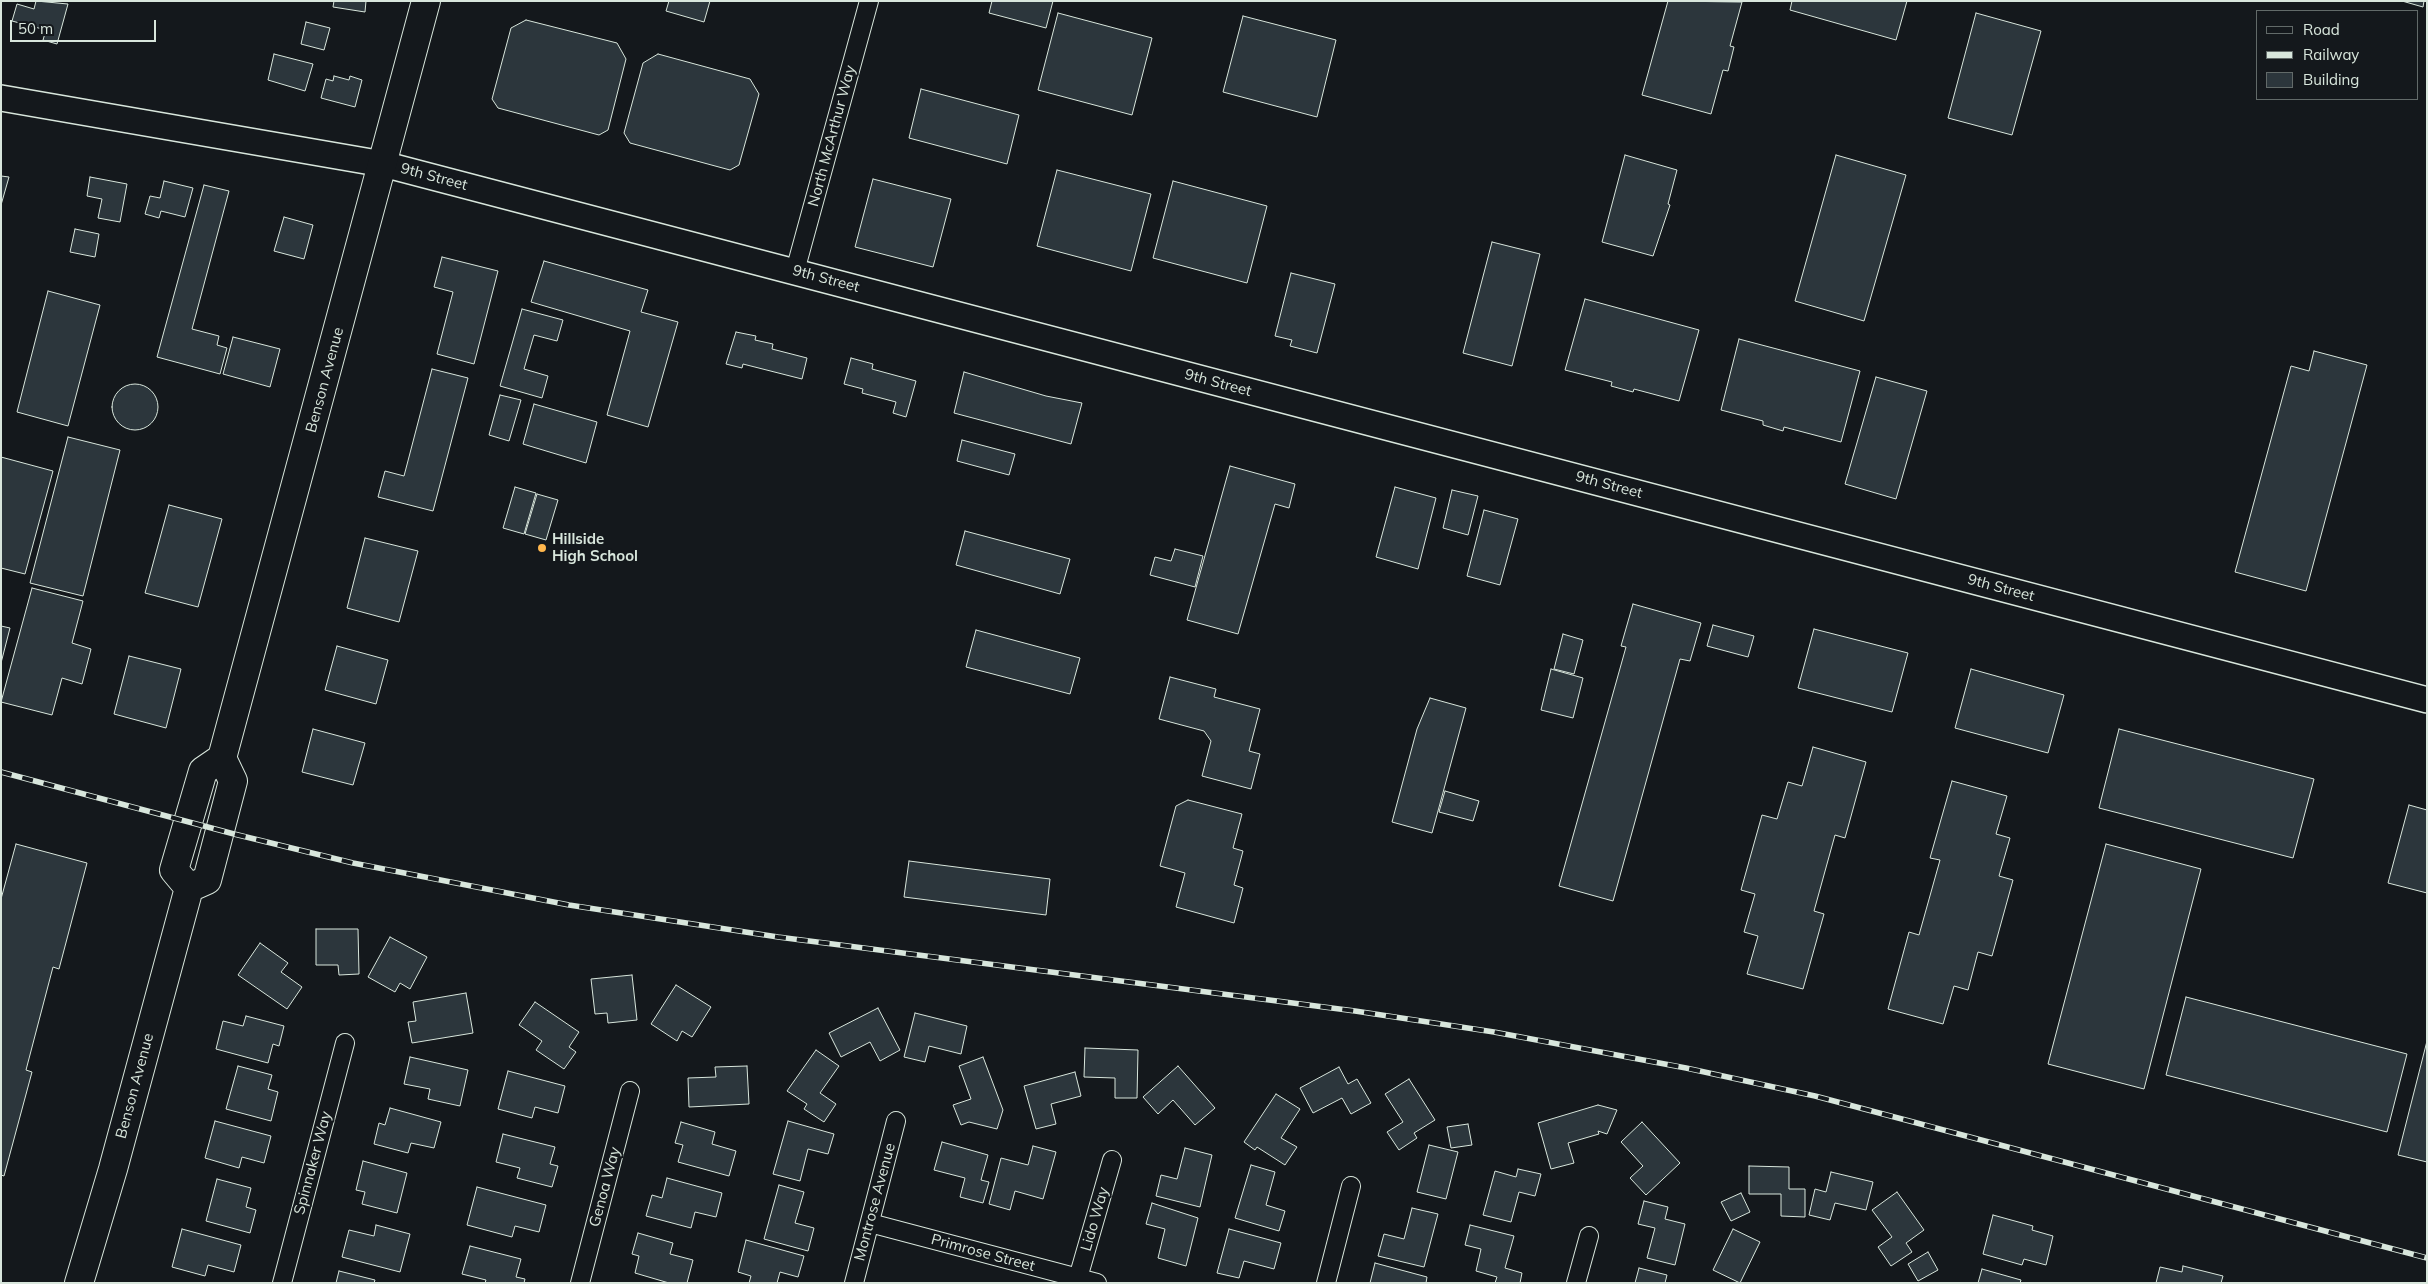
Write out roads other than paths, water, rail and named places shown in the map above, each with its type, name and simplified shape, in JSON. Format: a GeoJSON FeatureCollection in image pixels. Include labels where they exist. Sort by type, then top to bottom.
{"type":"FeatureCollection","features":[{"type":"Feature","properties":{"kind":"main road","name":"Benson Avenue"},"geometry":{"type":"LineString","coordinates":[[79,1283],[115,1160],[189,888],[207,880],[233,781],[222,758],[426,1]]}},
{"type":"Feature","properties":{"kind":"street","name":"North McArthur Way"},"geometry":{"type":"LineString","coordinates":[[795,271],[869,1]]}},
{"type":"Feature","properties":{"kind":"street","name":"9th Street"},"geometry":{"type":"LineString","coordinates":[[1,98],[383,164],[2427,700]]}},
{"type":"Feature","properties":{"kind":"street","name":"Spinnaker Way"},"geometry":{"type":"LineString","coordinates":[[282,1283],[345,1043]]}},
{"type":"Feature","properties":{"kind":"street","name":"Genoa Way"},"geometry":{"type":"LineString","coordinates":[[580,1283],[630,1091]]}},
{"type":"Feature","properties":{"kind":"street","name":"Montrose Avenue"},"geometry":{"type":"LineString","coordinates":[[854,1283],[896,1121]]}},
{"type":"Feature","properties":{"kind":"street","name":"Lido Way"},"geometry":{"type":"LineString","coordinates":[[1078,1278],[1112,1160]]}},
{"type":"Feature","properties":{"kind":"street"},"geometry":{"type":"LineString","coordinates":[[1326,1283],[1351,1186]]}},
{"type":"Feature","properties":{"kind":"street","name":"Primrose Street"},"geometry":{"type":"LineString","coordinates":[[870,1223],[1097,1283]]}},
{"type":"Feature","properties":{"kind":"street"},"geometry":{"type":"LineString","coordinates":[[1576,1283],[1589,1236]]}},
{"type":"Feature","properties":{"kind":"railway"},"geometry":{"type":"LineString","coordinates":[[1,772],[234,834],[353,863],[569,905],[778,937],[1355,1011],[1494,1032],[1686,1068],[1815,1096],[2427,1258]]}},
{"type":"Feature","properties":{"kind":"place","name":"Hillside High School"},"geometry":{"type":"Point","coordinates":[542,548]}}]}
